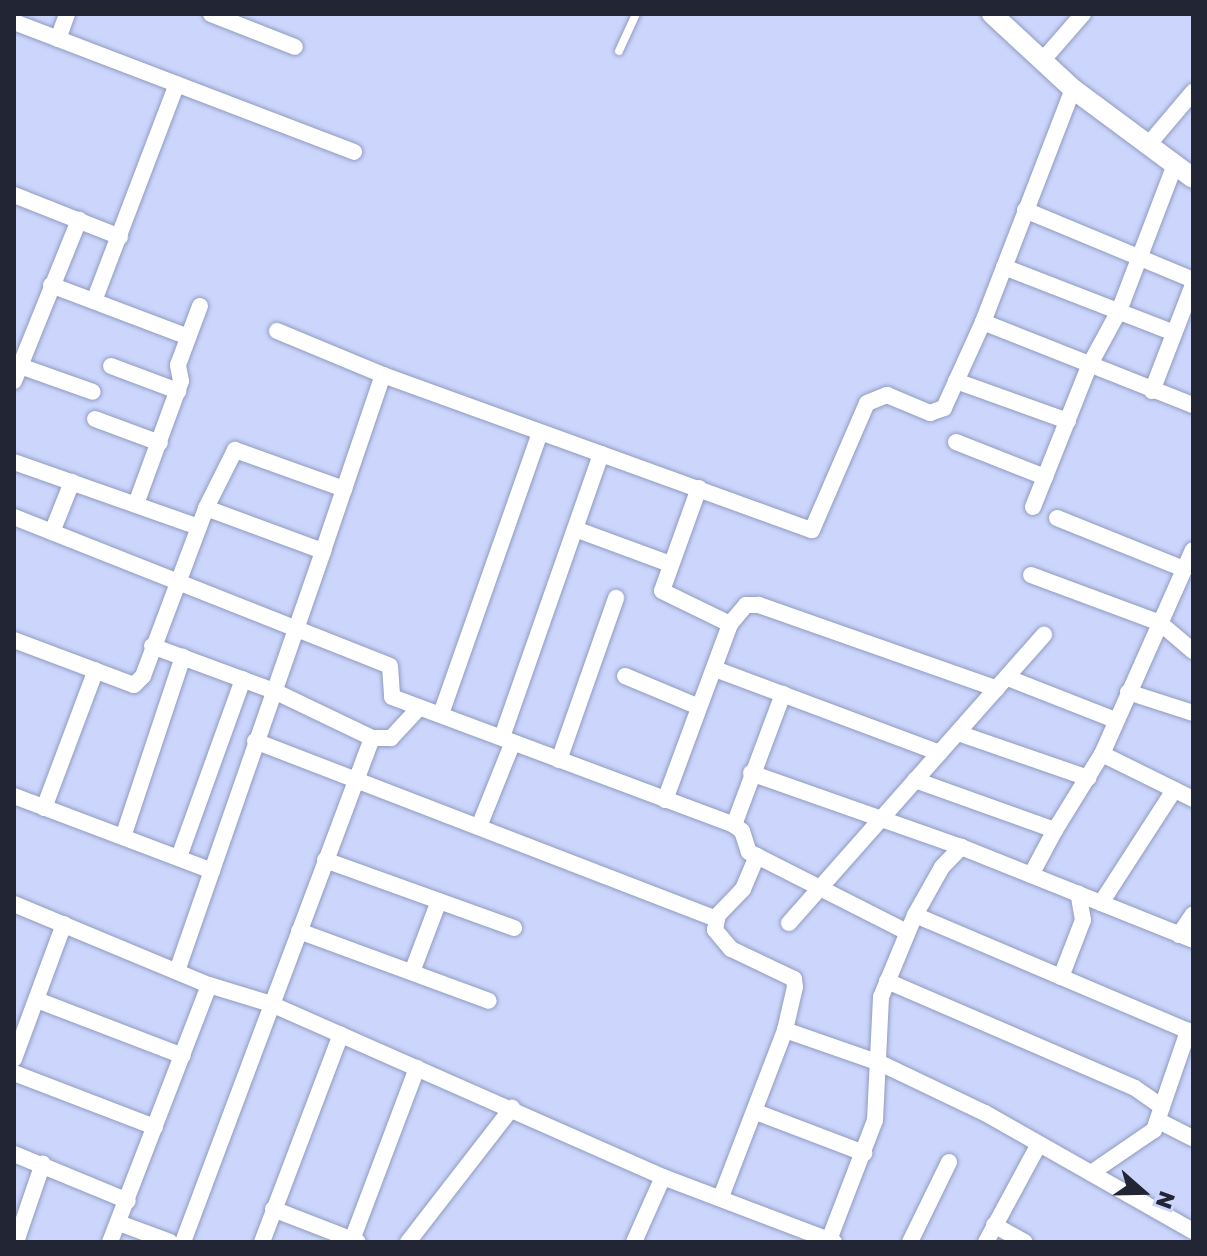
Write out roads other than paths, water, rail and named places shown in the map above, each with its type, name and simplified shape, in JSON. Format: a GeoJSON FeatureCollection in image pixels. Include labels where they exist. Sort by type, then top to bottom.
{"type":"FeatureCollection","features":[{"type":"Feature","properties":{"kind":"street"},"geometry":{"type":"LineString","coordinates":[[58,39],[67,14]]}},
{"type":"Feature","properties":{"kind":"street"},"geometry":{"type":"LineString","coordinates":[[211,14],[295,47]]}},
{"type":"Feature","properties":{"kind":"street"},"geometry":{"type":"LineString","coordinates":[[992,14],[1073,89],[1193,178]]}},
{"type":"Feature","properties":{"kind":"street"},"geometry":{"type":"LineString","coordinates":[[1042,61],[1083,14]]}},
{"type":"Feature","properties":{"kind":"street"},"geometry":{"type":"LineString","coordinates":[[14,22],[354,152]]}},
{"type":"Feature","properties":{"kind":"street"},"geometry":{"type":"LineString","coordinates":[[94,301],[177,84]]}},
{"type":"Feature","properties":{"kind":"street"},"geometry":{"type":"LineString","coordinates":[[277,331],[383,375],[699,488],[809,531],[867,403],[887,395],[936,414],[956,381],[983,322],[1073,89]]}},
{"type":"Feature","properties":{"kind":"street"},"geometry":{"type":"LineString","coordinates":[[1148,145],[1193,92]]}},
{"type":"Feature","properties":{"kind":"street"},"geometry":{"type":"LineString","coordinates":[[1033,507],[1089,366],[1119,311],[1175,164]]}},
{"type":"Feature","properties":{"kind":"street"},"geometry":{"type":"LineString","coordinates":[[14,195],[120,237]]}},
{"type":"Feature","properties":{"kind":"street"},"geometry":{"type":"LineString","coordinates":[[1025,210],[1193,282],[1152,391]]}},
{"type":"Feature","properties":{"kind":"street"},"geometry":{"type":"LineString","coordinates":[[79,220],[17,373],[93,392]]}},
{"type":"Feature","properties":{"kind":"street"},"geometry":{"type":"LineString","coordinates":[[1004,267],[1174,333]]}},
{"type":"Feature","properties":{"kind":"street"},"geometry":{"type":"LineString","coordinates":[[51,285],[186,336]]}},
{"type":"Feature","properties":{"kind":"street"},"geometry":{"type":"LineString","coordinates":[[136,504],[178,391],[186,336],[200,306]]}},
{"type":"Feature","properties":{"kind":"street"},"geometry":{"type":"LineString","coordinates":[[983,322],[1193,405]]}},
{"type":"Feature","properties":{"kind":"street"},"geometry":{"type":"LineString","coordinates":[[111,366],[178,391]]}},
{"type":"Feature","properties":{"kind":"street"},"geometry":{"type":"LineString","coordinates":[[177,971],[383,375]]}},
{"type":"Feature","properties":{"kind":"street"},"geometry":{"type":"LineString","coordinates":[[956,381],[1068,421]]}},
{"type":"Feature","properties":{"kind":"street"},"geometry":{"type":"LineString","coordinates":[[95,419],[160,443]]}},
{"type":"Feature","properties":{"kind":"street"},"geometry":{"type":"LineString","coordinates":[[441,714],[540,433]]}},
{"type":"Feature","properties":{"kind":"street"},"geometry":{"type":"LineString","coordinates":[[956,442],[1045,477]]}},
{"type":"Feature","properties":{"kind":"street"},"geometry":{"type":"LineString","coordinates":[[14,640],[134,685],[143,676],[206,508],[235,450],[344,489]]}},
{"type":"Feature","properties":{"kind":"street"},"geometry":{"type":"LineString","coordinates":[[480,824],[601,454]]}},
{"type":"Feature","properties":{"kind":"street"},"geometry":{"type":"LineString","coordinates":[[14,462],[199,527]]}},
{"type":"Feature","properties":{"kind":"street"},"geometry":{"type":"LineString","coordinates":[[52,532],[72,482]]}},
{"type":"Feature","properties":{"kind":"street"},"geometry":{"type":"LineString","coordinates":[[699,488],[670,564],[663,595],[730,624]]}},
{"type":"Feature","properties":{"kind":"street"},"geometry":{"type":"LineString","coordinates":[[206,508],[323,551]]}},
{"type":"Feature","properties":{"kind":"street"},"geometry":{"type":"LineString","coordinates":[[14,517],[297,625],[390,666],[390,696],[417,710],[441,714],[734,825],[742,831],[747,851],[822,885],[907,932]]}},
{"type":"Feature","properties":{"kind":"street"},"geometry":{"type":"LineString","coordinates":[[1057,518],[1184,569]]}},
{"type":"Feature","properties":{"kind":"street"},"geometry":{"type":"LineString","coordinates":[[575,529],[670,564]]}},
{"type":"Feature","properties":{"kind":"street"},"geometry":{"type":"LineString","coordinates":[[1031,875],[1102,754],[1193,550]]}},
{"type":"Feature","properties":{"kind":"street"},"geometry":{"type":"LineString","coordinates":[[1031,575],[1160,623],[1193,651]]}},
{"type":"Feature","properties":{"kind":"street"},"geometry":{"type":"LineString","coordinates":[[559,760],[616,598]]}},
{"type":"Feature","properties":{"kind":"street"},"geometry":{"type":"LineString","coordinates":[[665,800],[730,624],[746,605],[759,605],[1115,720]]}},
{"type":"Feature","properties":{"kind":"street"},"geometry":{"type":"LineString","coordinates":[[789,923],[1044,635]]}},
{"type":"Feature","properties":{"kind":"street"},"geometry":{"type":"LineString","coordinates":[[152,646],[274,691],[372,738],[391,738],[417,710]]}},
{"type":"Feature","properties":{"kind":"street"},"geometry":{"type":"LineString","coordinates":[[124,834],[183,657]]}},
{"type":"Feature","properties":{"kind":"street"},"geometry":{"type":"LineString","coordinates":[[715,669],[940,753]]}},
{"type":"Feature","properties":{"kind":"street"},"geometry":{"type":"LineString","coordinates":[[44,808],[96,670]]}},
{"type":"Feature","properties":{"kind":"street"},"geometry":{"type":"LineString","coordinates":[[625,676],[699,707]]}},
{"type":"Feature","properties":{"kind":"street"},"geometry":{"type":"LineString","coordinates":[[179,857],[243,679]]}},
{"type":"Feature","properties":{"kind":"street"},"geometry":{"type":"LineString","coordinates":[[1128,692],[1193,713]]}},
{"type":"Feature","properties":{"kind":"street"},"geometry":{"type":"LineString","coordinates":[[734,825],[783,694]]}},
{"type":"Feature","properties":{"kind":"street"},"geometry":{"type":"LineString","coordinates":[[958,733],[1088,778]]}},
{"type":"Feature","properties":{"kind":"street"},"geometry":{"type":"LineString","coordinates":[[183,1242],[372,738]]}},
{"type":"Feature","properties":{"kind":"street"},"geometry":{"type":"LineString","coordinates":[[255,741],[356,781],[480,824],[716,919]]}},
{"type":"Feature","properties":{"kind":"street"},"geometry":{"type":"LineString","coordinates":[[1102,754],[1193,799]]}},
{"type":"Feature","properties":{"kind":"street"},"geometry":{"type":"LineString","coordinates":[[751,773],[961,847],[1186,938],[1193,914]]}},
{"type":"Feature","properties":{"kind":"street"},"geometry":{"type":"LineString","coordinates":[[915,780],[1055,830]]}},
{"type":"Feature","properties":{"kind":"street"},"geometry":{"type":"LineString","coordinates":[[1101,903],[1174,790]]}},
{"type":"Feature","properties":{"kind":"street"},"geometry":{"type":"LineString","coordinates":[[14,796],[124,834],[212,871]]}},
{"type":"Feature","properties":{"kind":"street"},"geometry":{"type":"LineString","coordinates":[[14,904],[209,985],[271,1004],[663,1177],[832,1241],[875,1120],[880,1063],[877,1026],[887,981],[915,915],[942,867],[961,847]]}},
{"type":"Feature","properties":{"kind":"street"},"geometry":{"type":"LineString","coordinates":[[716,919],[743,889],[757,856]]}},
{"type":"Feature","properties":{"kind":"street"},"geometry":{"type":"LineString","coordinates":[[325,860],[514,928]]}},
{"type":"Feature","properties":{"kind":"street"},"geometry":{"type":"LineString","coordinates":[[1061,977],[1083,920],[1078,893]]}},
{"type":"Feature","properties":{"kind":"street"},"geometry":{"type":"LineString","coordinates":[[412,972],[439,901]]}},
{"type":"Feature","properties":{"kind":"street"},"geometry":{"type":"LineString","coordinates":[[915,915],[1191,1032],[1148,1138],[1091,1173]]}},
{"type":"Feature","properties":{"kind":"street"},"geometry":{"type":"LineString","coordinates":[[716,919],[721,942],[794,979],[785,1030],[721,1197]]}},
{"type":"Feature","properties":{"kind":"street"},"geometry":{"type":"LineString","coordinates":[[14,1059],[19,1032],[37,1000],[64,924]]}},
{"type":"Feature","properties":{"kind":"street"},"geometry":{"type":"LineString","coordinates":[[299,931],[489,1001]]}},
{"type":"Feature","properties":{"kind":"street"},"geometry":{"type":"LineString","coordinates":[[887,981],[1135,1088],[1160,1114],[1193,1138]]}},
{"type":"Feature","properties":{"kind":"street"},"geometry":{"type":"LineString","coordinates":[[110,1242],[209,985]]}},
{"type":"Feature","properties":{"kind":"street"},"geometry":{"type":"LineString","coordinates":[[37,1000],[183,1056]]}},
{"type":"Feature","properties":{"kind":"street"},"geometry":{"type":"LineString","coordinates":[[785,1030],[880,1063],[1039,1144],[1193,1231]]}},
{"type":"Feature","properties":{"kind":"street"},"geometry":{"type":"LineString","coordinates":[[262,1242],[341,1034]]}},
{"type":"Feature","properties":{"kind":"street"},"geometry":{"type":"LineString","coordinates":[[273,1209],[355,1241],[417,1068]]}},
{"type":"Feature","properties":{"kind":"street"},"geometry":{"type":"LineString","coordinates":[[14,1073],[155,1127]]}},
{"type":"Feature","properties":{"kind":"street"},"geometry":{"type":"LineString","coordinates":[[408,1242],[512,1108]]}},
{"type":"Feature","properties":{"kind":"street"},"geometry":{"type":"LineString","coordinates":[[756,1112],[864,1153]]}},
{"type":"Feature","properties":{"kind":"street"},"geometry":{"type":"LineString","coordinates":[[986,1242],[1039,1144]]}},
{"type":"Feature","properties":{"kind":"street"},"geometry":{"type":"LineString","coordinates":[[14,1154],[43,1163],[128,1201]]}},
{"type":"Feature","properties":{"kind":"street"},"geometry":{"type":"LineString","coordinates":[[910,1242],[949,1162]]}},
{"type":"Feature","properties":{"kind":"street"},"geometry":{"type":"LineString","coordinates":[[16,1242],[43,1163]]}},
{"type":"Feature","properties":{"kind":"street"},"geometry":{"type":"LineString","coordinates":[[634,1242],[663,1177]]}},
{"type":"Feature","properties":{"kind":"street"},"geometry":{"type":"LineString","coordinates":[[119,1223],[170,1242]]}},
{"type":"Feature","properties":{"kind":"street"},"geometry":{"type":"LineString","coordinates":[[994,1225],[1025,1242]]}},
{"type":"Feature","properties":{"kind":"lane"},"geometry":{"type":"LineString","coordinates":[[619,51],[636,14]]}}]}
